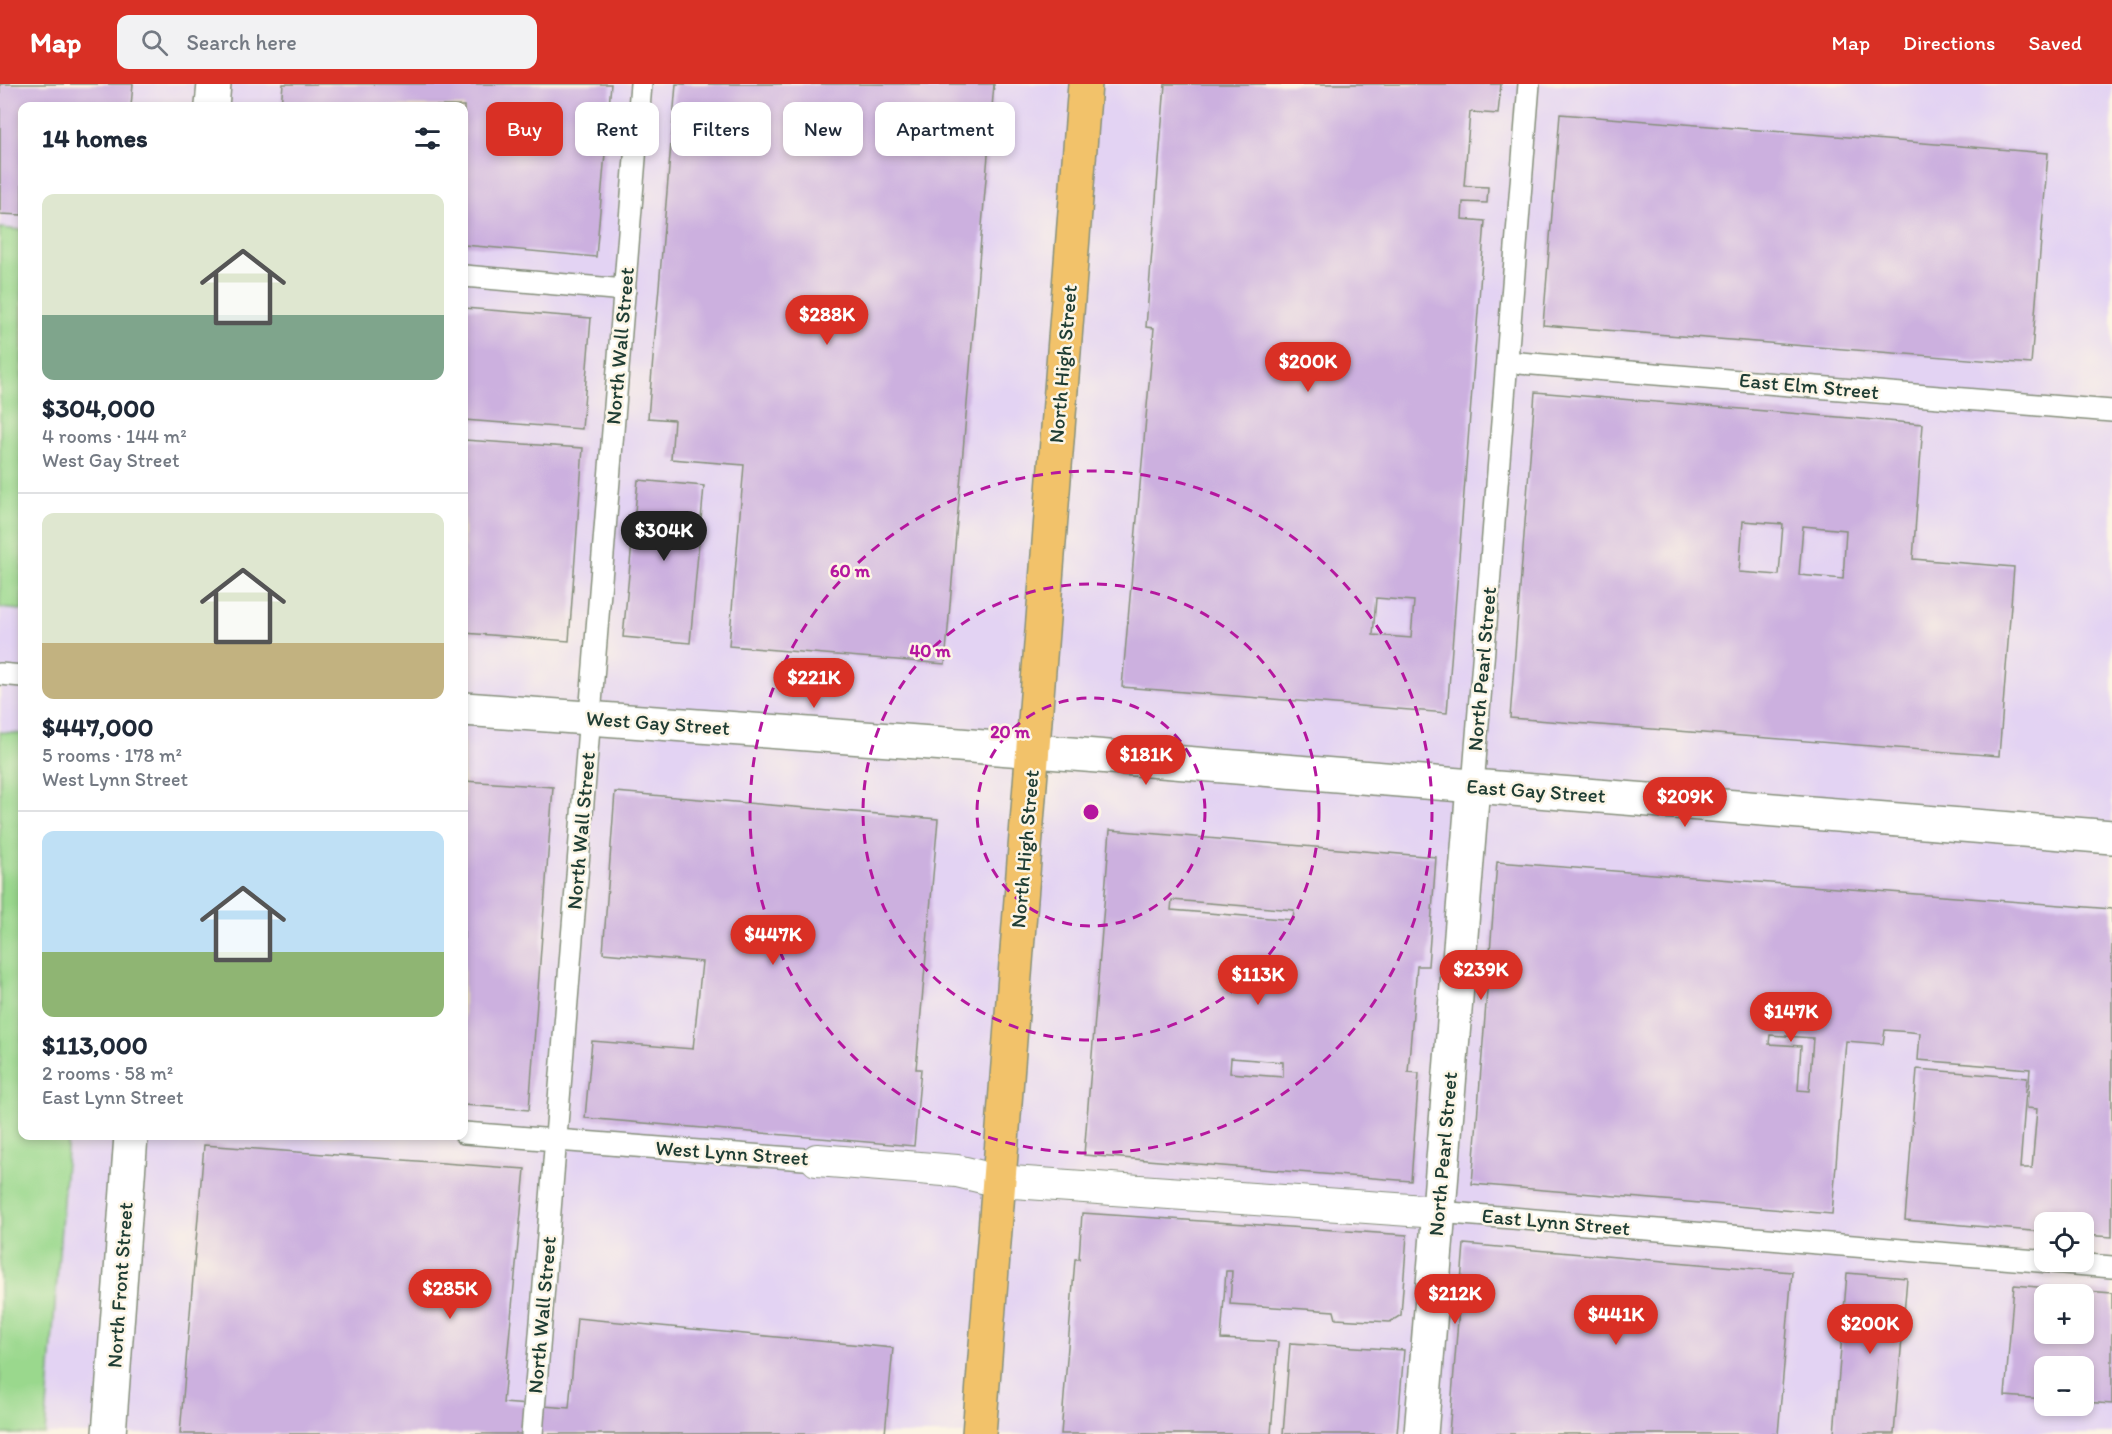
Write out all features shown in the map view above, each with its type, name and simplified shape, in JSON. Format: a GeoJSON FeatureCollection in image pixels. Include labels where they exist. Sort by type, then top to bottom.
{"type":"FeatureCollection","features":[{"type":"Feature","properties":{"kind":"main road","name":"North High Street"},"geometry":{"type":"LineString","coordinates":[[979,1434],[1085,84]]}},
{"type":"Feature","properties":{"kind":"street"},"geometry":{"type":"LineString","coordinates":[[212,102],[214,84]]}},
{"type":"Feature","properties":{"kind":"street","name":"West Gay Street"},"geometry":{"type":"LineString","coordinates":[[468,709],[1033,751]]}},
{"type":"Feature","properties":{"kind":"street","name":"East Gay Street"},"geometry":{"type":"LineString","coordinates":[[1033,751],[2112,837]]}},
{"type":"Feature","properties":{"kind":"street","name":"North Pearl Street"},"geometry":{"type":"LineString","coordinates":[[1421,1434],[1473,786]]}},
{"type":"Feature","properties":{"kind":"street","name":"North Front Street"},"geometry":{"type":"LineString","coordinates":[[109,1434],[131,1140]]}},
{"type":"Feature","properties":{"kind":"street","name":"West Lynn Street"},"geometry":{"type":"LineString","coordinates":[[817,1160],[957,1171],[999,1181]]}},
{"type":"Feature","properties":{"kind":"street","name":"East Lynn Street"},"geometry":{"type":"LineString","coordinates":[[999,1181],[1438,1212]]}},
{"type":"Feature","properties":{"kind":"lane","name":"North Wall Street"},"geometry":{"type":"LineString","coordinates":[[532,1434],[642,84]]}},
{"type":"Feature","properties":{"kind":"lane","name":"North Pearl Street"},"geometry":{"type":"LineString","coordinates":[[1473,786],[1529,84]]}},
{"type":"Feature","properties":{"kind":"lane"},"geometry":{"type":"LineString","coordinates":[[468,276],[625,290]]}},
{"type":"Feature","properties":{"kind":"lane","name":"East Elm Street"},"geometry":{"type":"LineString","coordinates":[[1507,362],[2112,411]]}},
{"type":"Feature","properties":{"kind":"lane"},"geometry":{"type":"LineString","coordinates":[[0,674],[18,676]]}},
{"type":"Feature","properties":{"kind":"lane","name":"West Lynn Street"},"geometry":{"type":"LineString","coordinates":[[468,1133],[817,1160]]}},
{"type":"Feature","properties":{"kind":"lane","name":"East Lynn Street"},"geometry":{"type":"LineString","coordinates":[[1438,1212],[2112,1267]]}},
{"type":"Feature","properties":{"kind":"shaded area"},"geometry":{"type":"Polygon","coordinates":[[[0,84],[2112,84],[2112,1434],[0,1434],[0,84]]]}},
{"type":"Feature","properties":{"kind":"green space"},"geometry":{"type":"Polygon","coordinates":[[[0,228],[18,230],[18,610],[0,608],[0,228]]]}},
{"type":"Feature","properties":{"kind":"green space"},"geometry":{"type":"Polygon","coordinates":[[[0,732],[18,734],[18,1140],[68,1140],[45,1434],[0,1434],[0,732]]]}},
{"type":"Feature","properties":{"kind":"building"},"geometry":{"type":"Polygon","coordinates":[[[0,84],[133,84],[131,102],[18,102],[18,215],[0,214],[0,84]]]}},
{"type":"Feature","properties":{"kind":"building"},"geometry":{"type":"Polygon","coordinates":[[[283,84],[611,84],[609,102],[575,102],[575,156],[605,156],[596,257],[468,245],[468,102],[281,102],[283,84]]]}},
{"type":"Feature","properties":{"kind":"building"},"geometry":{"type":"Polygon","coordinates":[[[676,84],[994,84],[992,102],[875,102],[875,156],[988,156],[945,664],[729,646],[744,465],[671,459],[674,420],[648,418],[671,144],[671,156],[771,156],[771,102],[674,102],[676,84]]]}},
{"type":"Feature","properties":{"kind":"building"},"geometry":{"type":"Polygon","coordinates":[[[1165,84],[1501,84],[1498,114],[1470,112],[1464,186],[1488,187],[1487,203],[1463,202],[1462,219],[1485,221],[1447,713],[1122,687],[1154,328],[1146,327],[1165,84]],[[1376,598],[1373,635],[1411,638],[1414,601],[1376,598]]]}},
{"type":"Feature","properties":{"kind":"building"},"geometry":{"type":"Polygon","coordinates":[[[1560,114],[2048,153],[2031,364],[1543,325],[1560,114]]]}},
{"type":"Feature","properties":{"kind":"building"},"geometry":{"type":"Polygon","coordinates":[[[468,308],[591,318],[582,429],[468,420],[468,308]]]}},
{"type":"Feature","properties":{"kind":"building"},"geometry":{"type":"Polygon","coordinates":[[[1535,392],[1923,424],[1913,559],[2014,567],[1999,756],[1510,718],[1535,392]],[[1743,521],[1739,572],[1779,575],[1783,524],[1743,521]],[[1803,526],[1799,575],[1843,579],[1846,530],[1803,526]]]}},
{"type":"Feature","properties":{"kind":"building"},"geometry":{"type":"Polygon","coordinates":[[[468,440],[583,448],[569,641],[468,633],[468,440]]]}},
{"type":"Feature","properties":{"kind":"building"},"geometry":{"type":"Polygon","coordinates":[[[638,480],[704,486],[690,643],[623,637],[638,480]]]}},
{"type":"Feature","properties":{"kind":"building"},"geometry":{"type":"Polygon","coordinates":[[[468,781],[553,787],[529,1110],[468,1105],[468,781]]]}},
{"type":"Feature","properties":{"kind":"building"},"geometry":{"type":"Polygon","coordinates":[[[615,792],[938,819],[916,1069],[921,1069],[914,1146],[585,1118],[592,1041],[693,1049],[702,962],[603,953],[615,792]]]}},
{"type":"Feature","properties":{"kind":"building"},"geometry":{"type":"Polygon","coordinates":[[[1110,830],[1436,857],[1428,966],[1417,966],[1408,1072],[1419,1073],[1411,1181],[1084,1155],[1110,830]],[[1172,900],[1171,910],[1293,920],[1294,910],[1172,900]],[[1231,1058],[1230,1073],[1283,1077],[1283,1062],[1231,1058]]]}},
{"type":"Feature","properties":{"kind":"building"},"geometry":{"type":"Polygon","coordinates":[[[1497,862],[2112,909],[2112,1237],[2094,1236],[2094,1212],[2034,1212],[2034,1231],[1905,1220],[1917,1069],[2027,1078],[2020,1168],[2032,1168],[2037,1109],[2027,1108],[2030,1069],[1918,1060],[1920,1033],[1911,1032],[1885,1030],[1883,1044],[1846,1041],[1832,1214],[1472,1184],[1497,862]],[[1770,1035],[1769,1044],[1801,1046],[1798,1090],[1809,1091],[1813,1038],[1770,1035]]]}},
{"type":"Feature","properties":{"kind":"building"},"geometry":{"type":"Polygon","coordinates":[[[204,1145],[525,1169],[503,1403],[569,1408],[577,1318],[893,1348],[885,1434],[180,1434],[204,1145]]]}},
{"type":"Feature","properties":{"kind":"building"},"geometry":{"type":"Polygon","coordinates":[[[1082,1213],[1407,1235],[1401,1315],[1390,1322],[1336,1319],[1334,1311],[1230,1304],[1232,1271],[1226,1271],[1221,1339],[1278,1342],[1271,1434],[1061,1434],[1075,1259],[1079,1259],[1082,1213]]]}},
{"type":"Feature","properties":{"kind":"building"},"geometry":{"type":"Polygon","coordinates":[[[1464,1244],[1792,1272],[1778,1434],[1449,1434],[1464,1244]]]}},
{"type":"Feature","properties":{"kind":"building"},"geometry":{"type":"Polygon","coordinates":[[[1847,1273],[1907,1278],[1894,1434],[1834,1434],[1847,1273]]]}},
{"type":"Feature","properties":{"kind":"building"},"geometry":{"type":"Polygon","coordinates":[[[2014,1285],[2034,1287],[2034,1344],[2094,1344],[2094,1292],[2112,1293],[2112,1404],[2094,1403],[2094,1356],[2034,1356],[2034,1398],[2005,1396],[2014,1285]]]}},
{"type":"Feature","properties":{"kind":"building"},"geometry":{"type":"Polygon","coordinates":[[[1290,1343],[1404,1350],[1397,1434],[1283,1434],[1290,1343]]]}}]}
